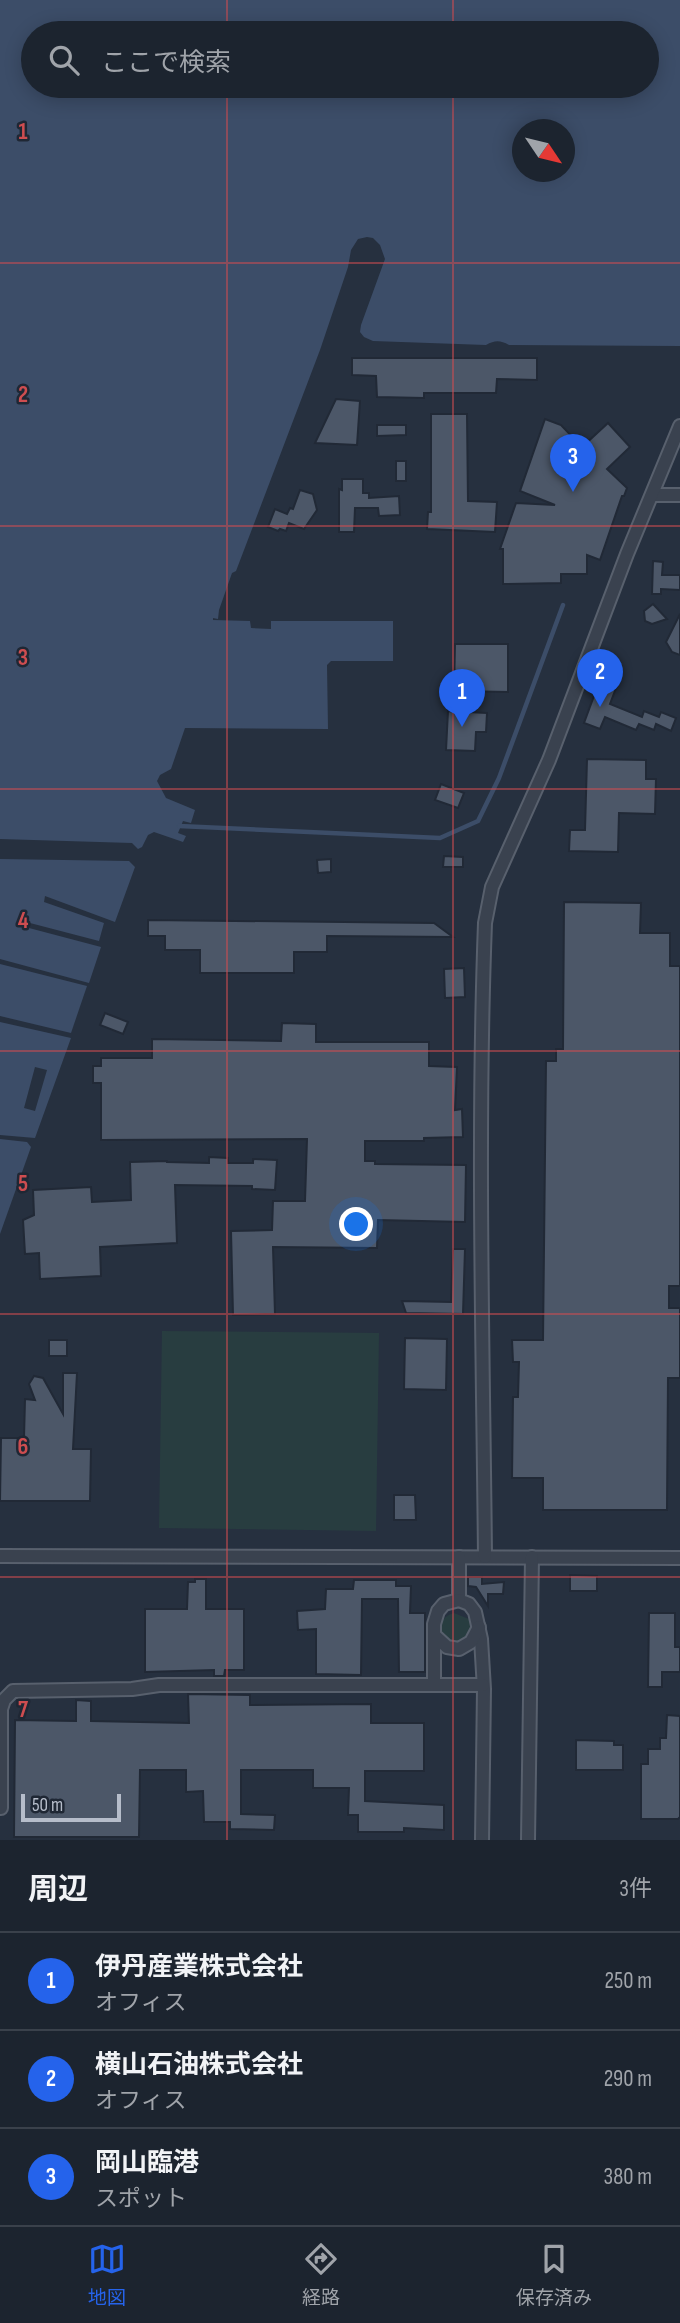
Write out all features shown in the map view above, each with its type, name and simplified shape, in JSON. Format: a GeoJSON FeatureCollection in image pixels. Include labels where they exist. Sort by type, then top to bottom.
{"type":"FeatureCollection","features":[{"type":"Feature","properties":{"kind":"street"},"geometry":{"type":"LineString","coordinates":[[485,1557],[480,1206],[485,923],[492,887],[549,760],[627,554],[680,426]]}},
{"type":"Feature","properties":{"kind":"street"},"geometry":{"type":"LineString","coordinates":[[653,495],[680,495]]}},
{"type":"Feature","properties":{"kind":"street"},"geometry":{"type":"LineString","coordinates":[[0,1556],[680,1558]]}},
{"type":"Feature","properties":{"kind":"street"},"geometry":{"type":"LineString","coordinates":[[459,1557],[459,1600]]}},
{"type":"Feature","properties":{"kind":"street"},"geometry":{"type":"LineString","coordinates":[[528,1840],[532,1557]]}},
{"type":"Feature","properties":{"kind":"street"},"geometry":{"type":"LineString","coordinates":[[434,1685],[436,1616],[440,1607],[459,1600],[472,1607],[479,1627],[484,1685],[482,1840]]}},
{"type":"Feature","properties":{"kind":"street"},"geometry":{"type":"LineString","coordinates":[[434,1634],[447,1647],[459,1649],[469,1644],[479,1627]]}},
{"type":"Feature","properties":{"kind":"street"},"geometry":{"type":"LineString","coordinates":[[1,1808],[1,1709],[4,1700],[13,1691],[132,1689],[159,1685],[484,1685]]}},
{"type":"Feature","properties":{"kind":"green space"},"geometry":{"type":"Polygon","coordinates":[[[162,1331],[379,1333],[376,1531],[159,1528],[162,1331]]]}},
{"type":"Feature","properties":{"kind":"green space"},"geometry":{"type":"Polygon","coordinates":[[[454,1613],[469,1619],[472,1629],[472,1634],[455,1646],[440,1633],[443,1620],[454,1613]]]}},
{"type":"Feature","properties":{"kind":"water"},"geometry":{"type":"Polygon","coordinates":[[[0,0],[680,0],[680,346],[509,345],[498,341],[486,345],[373,341],[360,332],[361,325],[385,259],[380,245],[373,238],[358,239],[351,250],[348,267],[320,350],[236,571],[232,573],[218,619],[213,620],[250,621],[251,628],[271,629],[271,621],[393,621],[393,661],[331,661],[327,665],[328,729],[185,728],[171,769],[160,775],[157,781],[166,798],[195,810],[191,823],[183,821],[178,833],[186,836],[183,842],[154,832],[148,835],[138,849],[132,843],[0,839],[0,0]]]}},
{"type":"Feature","properties":{"kind":"water"},"geometry":{"type":"Polygon","coordinates":[[[0,859],[129,861],[135,867],[115,922],[45,896],[44,902],[104,923],[99,941],[30,923],[29,928],[101,947],[89,983],[0,959],[0,859]]]}},
{"type":"Feature","properties":{"kind":"water"},"geometry":{"type":"Polygon","coordinates":[[[0,964],[87,986],[71,1033],[0,1016],[0,964]]]}},
{"type":"Feature","properties":{"kind":"water"},"geometry":{"type":"Polygon","coordinates":[[[0,1022],[71,1038],[35,1138],[0,1135],[0,1022]],[[35,1067],[24,1108],[35,1111],[47,1070],[35,1067]]]}},
{"type":"Feature","properties":{"kind":"water"},"geometry":{"type":"Polygon","coordinates":[[[0,1139],[27,1142],[31,1147],[0,1234],[0,1139]]]}},
{"type":"Feature","properties":{"kind":"building"},"geometry":{"type":"Polygon","coordinates":[[[352,358],[537,358],[537,380],[497,379],[496,393],[424,393],[424,398],[377,397],[376,376],[352,375],[352,358]]]}},
{"type":"Feature","properties":{"kind":"building"},"geometry":{"type":"Polygon","coordinates":[[[336,399],[360,401],[357,445],[315,443],[336,399]]]}},
{"type":"Feature","properties":{"kind":"building"},"geometry":{"type":"Polygon","coordinates":[[[431,414],[467,414],[468,501],[497,502],[495,532],[427,529],[428,512],[431,512],[431,414]]]}},
{"type":"Feature","properties":{"kind":"building"},"geometry":{"type":"Polygon","coordinates":[[[545,419],[561,425],[582,447],[608,423],[630,447],[607,469],[627,488],[600,560],[587,555],[587,574],[561,574],[561,583],[503,584],[503,549],[500,549],[516,503],[555,505],[520,491],[545,419]]]}},
{"type":"Feature","properties":{"kind":"building"},"geometry":{"type":"Polygon","coordinates":[[[377,425],[406,425],[406,435],[377,436],[377,425]]]}},
{"type":"Feature","properties":{"kind":"building"},"geometry":{"type":"Polygon","coordinates":[[[396,461],[406,461],[406,481],[396,481],[396,461]]]}},
{"type":"Feature","properties":{"kind":"building"},"geometry":{"type":"Polygon","coordinates":[[[342,479],[363,479],[363,493],[369,493],[369,498],[399,496],[400,515],[379,516],[378,508],[355,508],[354,532],[339,532],[339,489],[342,490],[342,479]]]}},
{"type":"Feature","properties":{"kind":"building"},"geometry":{"type":"Polygon","coordinates":[[[300,490],[313,494],[317,510],[304,529],[289,523],[286,531],[268,527],[275,509],[287,514],[290,508],[293,509],[300,490]]]}},
{"type":"Feature","properties":{"kind":"building"},"geometry":{"type":"Polygon","coordinates":[[[653,561],[663,562],[662,575],[680,575],[680,590],[661,589],[661,594],[652,594],[653,561]]]}},
{"type":"Feature","properties":{"kind":"building"},"geometry":{"type":"Polygon","coordinates":[[[653,604],[667,619],[652,624],[645,621],[644,611],[653,604]]]}},
{"type":"Feature","properties":{"kind":"building"},"geometry":{"type":"Polygon","coordinates":[[[680,614],[680,655],[672,652],[666,642],[680,614]]]}},
{"type":"Feature","properties":{"kind":"building"},"geometry":{"type":"Polygon","coordinates":[[[455,644],[508,644],[508,692],[454,691],[455,644]]]}},
{"type":"Feature","properties":{"kind":"building"},"geometry":{"type":"Polygon","coordinates":[[[601,677],[618,683],[610,704],[642,717],[644,711],[659,717],[661,712],[676,718],[671,731],[656,724],[654,730],[639,724],[636,730],[605,717],[600,729],[584,723],[601,677]]]}},
{"type":"Feature","properties":{"kind":"building"},"geometry":{"type":"Polygon","coordinates":[[[448,711],[487,713],[486,732],[476,732],[475,751],[446,750],[448,711]]]}},
{"type":"Feature","properties":{"kind":"building"},"geometry":{"type":"Polygon","coordinates":[[[587,759],[646,760],[646,779],[656,779],[655,814],[619,813],[618,852],[569,851],[570,830],[585,830],[587,759]]]}},
{"type":"Feature","properties":{"kind":"building"},"geometry":{"type":"Polygon","coordinates":[[[441,784],[464,793],[458,808],[435,800],[441,784]]]}},
{"type":"Feature","properties":{"kind":"building"},"geometry":{"type":"Polygon","coordinates":[[[444,856],[463,857],[463,867],[443,867],[444,856]]]}},
{"type":"Feature","properties":{"kind":"building"},"geometry":{"type":"Polygon","coordinates":[[[331,859],[331,872],[318,873],[317,860],[331,859]]]}},
{"type":"Feature","properties":{"kind":"building"},"geometry":{"type":"Polygon","coordinates":[[[564,902],[641,903],[640,933],[670,933],[670,966],[680,966],[680,1286],[669,1286],[669,1308],[680,1308],[680,1378],[668,1378],[667,1510],[543,1510],[543,1478],[512,1478],[513,1397],[518,1397],[519,1362],[513,1362],[512,1340],[543,1340],[546,1061],[556,1061],[556,1049],[563,1049],[564,902]]]}},
{"type":"Feature","properties":{"kind":"building"},"geometry":{"type":"Polygon","coordinates":[[[148,920],[434,923],[453,937],[327,936],[327,952],[294,952],[294,973],[200,973],[200,950],[165,950],[165,936],[148,936],[148,920]]]}},
{"type":"Feature","properties":{"kind":"building"},"geometry":{"type":"Polygon","coordinates":[[[464,968],[465,997],[445,998],[444,969],[464,968]]]}},
{"type":"Feature","properties":{"kind":"building"},"geometry":{"type":"Polygon","coordinates":[[[105,1013],[128,1022],[123,1034],[100,1025],[105,1013]]]}},
{"type":"Feature","properties":{"kind":"building"},"geometry":{"type":"Polygon","coordinates":[[[282,1023],[316,1024],[316,1042],[429,1042],[429,1066],[457,1067],[455,1110],[462,1109],[463,1137],[424,1138],[424,1141],[365,1141],[365,1161],[375,1161],[375,1164],[466,1165],[465,1222],[378,1220],[377,1248],[273,1247],[275,1314],[233,1315],[231,1231],[272,1230],[273,1201],[305,1201],[307,1139],[101,1140],[101,1083],[93,1083],[93,1066],[101,1066],[101,1058],[152,1058],[152,1039],[281,1041],[282,1023]]]}},
{"type":"Feature","properties":{"kind":"building"},"geometry":{"type":"Polygon","coordinates":[[[209,1157],[228,1158],[228,1163],[253,1163],[253,1159],[277,1160],[275,1190],[252,1189],[252,1186],[175,1185],[177,1243],[100,1247],[101,1276],[40,1279],[39,1253],[25,1254],[23,1220],[34,1215],[33,1190],[91,1187],[92,1202],[131,1200],[130,1162],[209,1163],[209,1157]]]}},
{"type":"Feature","properties":{"kind":"building"},"geometry":{"type":"Polygon","coordinates":[[[453,1249],[465,1249],[463,1314],[406,1313],[402,1301],[451,1302],[453,1249]]]}},
{"type":"Feature","properties":{"kind":"building"},"geometry":{"type":"Polygon","coordinates":[[[405,1338],[447,1339],[446,1390],[404,1389],[405,1338]]]}},
{"type":"Feature","properties":{"kind":"building"},"geometry":{"type":"Polygon","coordinates":[[[49,1340],[67,1340],[67,1356],[49,1356],[49,1340]]]}},
{"type":"Feature","properties":{"kind":"building"},"geometry":{"type":"Polygon","coordinates":[[[63,1373],[77,1373],[73,1449],[91,1449],[90,1501],[0,1501],[1,1438],[24,1438],[25,1399],[35,1400],[29,1384],[34,1376],[43,1378],[63,1414],[63,1373]]]}},
{"type":"Feature","properties":{"kind":"building"},"geometry":{"type":"Polygon","coordinates":[[[394,1495],[415,1495],[416,1520],[394,1520],[394,1495]]]}},
{"type":"Feature","properties":{"kind":"building"},"geometry":{"type":"Polygon","coordinates":[[[570,1575],[597,1576],[597,1591],[570,1591],[570,1575]]]}},
{"type":"Feature","properties":{"kind":"building"},"geometry":{"type":"Polygon","coordinates":[[[468,1577],[482,1577],[482,1584],[504,1582],[503,1594],[488,1594],[488,1606],[476,1587],[468,1586],[468,1577]]]}},
{"type":"Feature","properties":{"kind":"building"},"geometry":{"type":"Polygon","coordinates":[[[195,1579],[206,1579],[206,1609],[244,1609],[244,1670],[225,1670],[224,1676],[214,1676],[214,1670],[145,1672],[145,1609],[187,1609],[188,1582],[195,1582],[195,1579]]]}},
{"type":"Feature","properties":{"kind":"building"},"geometry":{"type":"Polygon","coordinates":[[[354,1580],[396,1580],[396,1586],[411,1586],[410,1613],[425,1613],[425,1672],[399,1672],[398,1599],[362,1599],[361,1675],[316,1674],[316,1629],[298,1630],[297,1611],[325,1609],[326,1589],[353,1589],[354,1580]]]}},
{"type":"Feature","properties":{"kind":"building"},"geometry":{"type":"Polygon","coordinates":[[[649,1613],[675,1613],[675,1647],[680,1647],[680,1672],[662,1672],[662,1687],[648,1687],[649,1613]]]}},
{"type":"Feature","properties":{"kind":"building"},"geometry":{"type":"Polygon","coordinates":[[[188,1694],[250,1695],[250,1705],[371,1704],[371,1723],[424,1723],[424,1771],[365,1771],[365,1801],[444,1805],[444,1830],[404,1828],[404,1832],[358,1832],[358,1815],[348,1815],[349,1788],[313,1788],[313,1770],[241,1770],[241,1814],[275,1815],[274,1830],[230,1829],[230,1822],[204,1822],[203,1791],[186,1792],[186,1770],[140,1770],[139,1837],[14,1837],[15,1720],[76,1721],[76,1700],[91,1701],[91,1721],[189,1723],[188,1694]]]}},
{"type":"Feature","properties":{"kind":"building"},"geometry":{"type":"Polygon","coordinates":[[[667,1715],[680,1716],[680,1817],[641,1819],[641,1764],[648,1764],[648,1749],[660,1749],[660,1738],[666,1738],[667,1715]]]}},
{"type":"Feature","properties":{"kind":"building"},"geometry":{"type":"Polygon","coordinates":[[[576,1740],[614,1741],[614,1745],[623,1745],[623,1770],[576,1770],[576,1740]]]}},
{"type":"Feature","properties":{"kind":"waterway"},"geometry":{"type":"LineString","coordinates":[[179,826],[440,838],[478,821],[499,778],[563,605]]}},
{"type":"Feature","properties":{"kind":"place","name":"岡山臨港"},"geometry":{"type":"Point","coordinates":[573,492]}},
{"type":"Feature","properties":{"kind":"place","name":"横山石油株式会社"},"geometry":{"type":"Point","coordinates":[600,707]}},
{"type":"Feature","properties":{"kind":"place","name":"伊丹産業株式会社"},"geometry":{"type":"Point","coordinates":[462,727]}}]}
